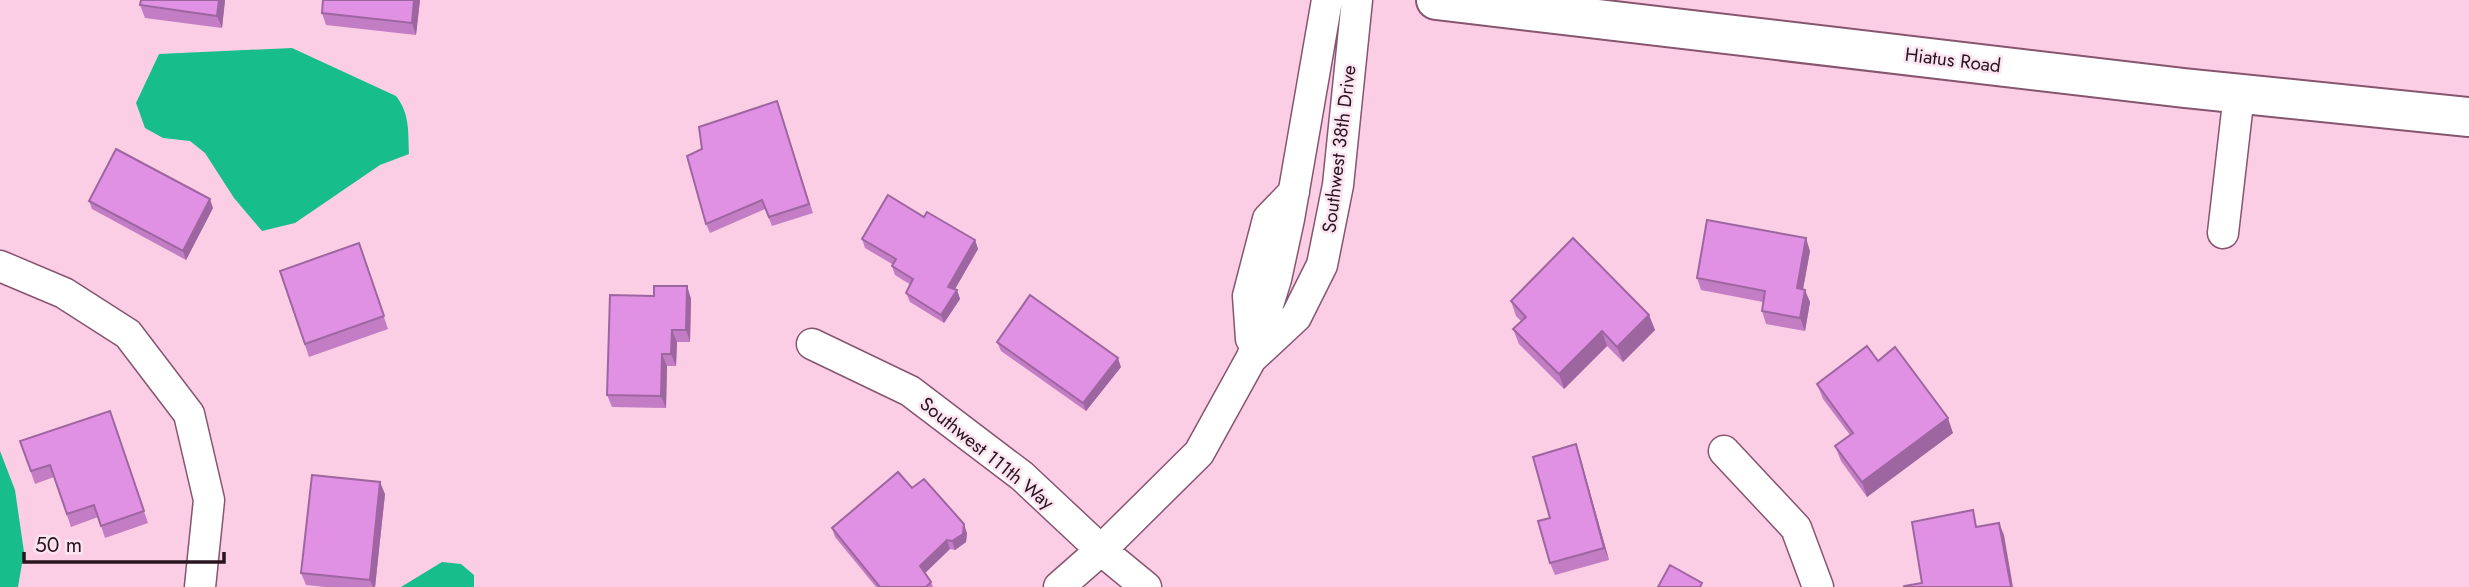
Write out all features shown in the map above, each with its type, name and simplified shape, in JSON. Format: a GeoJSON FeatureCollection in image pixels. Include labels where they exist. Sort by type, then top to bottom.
{"type":"FeatureCollection","features":[{"type":"Feature","properties":{"kind":"street","name":"Southwest 38th Drive"},"geometry":{"type":"LineString","coordinates":[[1059,587],[1101,550],[1199,453],[1252,357],[1276,279],[1327,0]]}},
{"type":"Feature","properties":{"kind":"street","name":"Southwest 38th Drive"},"geometry":{"type":"LineString","coordinates":[[1252,357],[1296,317],[1322,265],[1338,185],[1357,0]]}},
{"type":"Feature","properties":{"kind":"street","name":"Hiatus Road"},"geometry":{"type":"LineString","coordinates":[[1436,0],[2239,94],[2469,117]]}},
{"type":"Feature","properties":{"kind":"street"},"geometry":{"type":"LineString","coordinates":[[2223,233],[2239,94]]}},
{"type":"Feature","properties":{"kind":"street"},"geometry":{"type":"LineString","coordinates":[[0,266],[64,293],[128,334],[188,414],[209,500],[200,587]]}},
{"type":"Feature","properties":{"kind":"street","name":"Southwest 111th Way"},"geometry":{"type":"LineString","coordinates":[[812,344],[910,391],[1022,476],[1101,550],[1146,587]]}},
{"type":"Feature","properties":{"kind":"street"},"geometry":{"type":"LineString","coordinates":[[1724,451],[1796,528],[1818,587]]}},
{"type":"Feature","properties":{"kind":"shaded area"},"geometry":{"type":"Polygon","coordinates":[[[292,48],[396,96],[406,116],[409,154],[380,165],[295,223],[262,231],[234,198],[205,153],[190,141],[163,138],[145,128],[136,103],[159,54],[292,48]]]}},
{"type":"Feature","properties":{"kind":"shaded area"},"geometry":{"type":"Polygon","coordinates":[[[0,451],[15,490],[24,552],[18,587],[0,587],[0,451]]]}},
{"type":"Feature","properties":{"kind":"shaded area"},"geometry":{"type":"Polygon","coordinates":[[[442,562],[461,564],[474,575],[474,587],[401,587],[442,562]]]}},
{"type":"Feature","properties":{"kind":"building"},"geometry":{"type":"Polygon","coordinates":[[[141,0],[219,0],[217,16],[140,5],[141,0]]]}},
{"type":"Feature","properties":{"kind":"building"},"geometry":{"type":"Polygon","coordinates":[[[323,0],[414,0],[412,23],[322,13],[323,0]]]}},
{"type":"Feature","properties":{"kind":"building"},"geometry":{"type":"Polygon","coordinates":[[[777,101],[809,204],[769,217],[762,200],[706,224],[687,156],[702,149],[699,127],[777,101]]]}},
{"type":"Feature","properties":{"kind":"building"},"geometry":{"type":"Polygon","coordinates":[[[116,149],[210,199],[183,251],[89,201],[116,149]]]}},
{"type":"Feature","properties":{"kind":"building"},"geometry":{"type":"Polygon","coordinates":[[[888,195],[924,217],[927,212],[975,240],[948,287],[957,290],[941,315],[906,293],[913,279],[892,266],[896,259],[862,239],[888,195]]]}},
{"type":"Feature","properties":{"kind":"building"},"geometry":{"type":"Polygon","coordinates":[[[1707,220],[1806,238],[1797,288],[1805,290],[1800,318],[1762,311],[1765,291],[1697,278],[1707,220]]]}},
{"type":"Feature","properties":{"kind":"building"},"geometry":{"type":"Polygon","coordinates":[[[1573,238],[1649,315],[1617,347],[1602,331],[1559,374],[1513,329],[1526,317],[1511,301],[1573,238]]]}},
{"type":"Feature","properties":{"kind":"building"},"geometry":{"type":"Polygon","coordinates":[[[359,243],[384,316],[305,344],[280,271],[359,243]]]}},
{"type":"Feature","properties":{"kind":"building"},"geometry":{"type":"Polygon","coordinates":[[[654,286],[687,286],[686,330],[672,330],[671,354],[662,354],[661,396],[607,395],[610,295],[654,296],[654,286]]]}},
{"type":"Feature","properties":{"kind":"building"},"geometry":{"type":"Polygon","coordinates":[[[1030,295],[1118,358],[1083,403],[997,342],[1030,295]]]}},
{"type":"Feature","properties":{"kind":"building"},"geometry":{"type":"Polygon","coordinates":[[[1867,346],[1878,361],[1895,347],[1948,418],[1862,482],[1835,446],[1853,433],[1817,384],[1867,346]]]}},
{"type":"Feature","properties":{"kind":"building"},"geometry":{"type":"Polygon","coordinates":[[[110,411],[144,511],[101,526],[94,505],[67,514],[50,465],[31,471],[20,441],[110,411]]]}},
{"type":"Feature","properties":{"kind":"building"},"geometry":{"type":"Polygon","coordinates":[[[1576,444],[1604,548],[1550,563],[1538,521],[1550,518],[1533,457],[1576,444]]]}},
{"type":"Feature","properties":{"kind":"building"},"geometry":{"type":"Polygon","coordinates":[[[898,472],[912,488],[924,479],[964,524],[963,534],[952,541],[947,540],[920,566],[931,582],[926,587],[880,587],[832,528],[898,472]]]}},
{"type":"Feature","properties":{"kind":"building"},"geometry":{"type":"Polygon","coordinates":[[[312,475],[380,482],[370,580],[301,573],[312,475]]]}},
{"type":"Feature","properties":{"kind":"building"},"geometry":{"type":"Polygon","coordinates":[[[1973,510],[1976,527],[1999,523],[2011,587],[1904,587],[1922,583],[1912,522],[1973,510]]]}},
{"type":"Feature","properties":{"kind":"building"},"geometry":{"type":"Polygon","coordinates":[[[1670,565],[1702,583],[1700,587],[1658,587],[1670,565]]]}}]}
